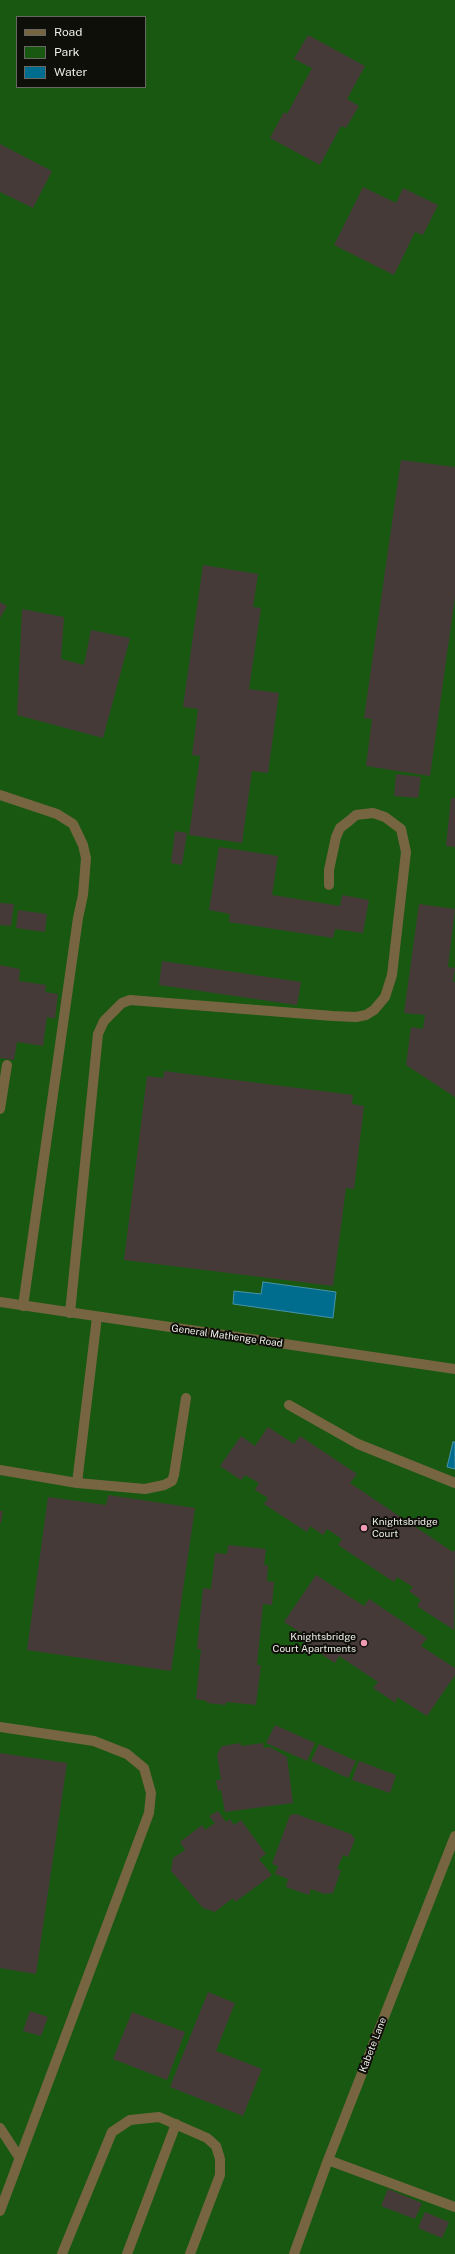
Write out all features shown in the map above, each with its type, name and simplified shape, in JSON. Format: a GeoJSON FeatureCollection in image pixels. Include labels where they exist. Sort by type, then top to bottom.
{"type":"FeatureCollection","features":[{"type":"Feature","properties":{"kind":"street"},"geometry":{"type":"LineString","coordinates":[[0,795],[57,814],[72,824],[84,845],[86,864],[23,1306]]}},
{"type":"Feature","properties":{"kind":"street"},"geometry":{"type":"LineString","coordinates":[[70,1313],[98,1034],[104,1021],[122,1003],[130,1000],[333,1016],[356,1017],[366,1015],[374,1010],[385,997],[392,975],[406,852],[401,829],[385,816],[373,813],[356,816],[340,828],[331,855],[330,885]]}},
{"type":"Feature","properties":{"kind":"street"},"geometry":{"type":"LineString","coordinates":[[0,1108],[7,1065]]}},
{"type":"Feature","properties":{"kind":"street","name":"General Mathenge Road"},"geometry":{"type":"LineString","coordinates":[[0,1302],[455,1368]]}},
{"type":"Feature","properties":{"kind":"street"},"geometry":{"type":"LineString","coordinates":[[77,1483],[97,1317]]}},
{"type":"Feature","properties":{"kind":"street"},"geometry":{"type":"LineString","coordinates":[[0,1470],[77,1483],[145,1488],[164,1485],[172,1481],[186,1398]]}},
{"type":"Feature","properties":{"kind":"street"},"geometry":{"type":"LineString","coordinates":[[289,1406],[358,1444],[455,1483]]}},
{"type":"Feature","properties":{"kind":"street"},"geometry":{"type":"LineString","coordinates":[[0,1727],[94,1741],[127,1754],[144,1768],[151,1793],[149,1813],[0,2211]]}},
{"type":"Feature","properties":{"kind":"street","name":"Kabete Lane"},"geometry":{"type":"LineString","coordinates":[[294,2254],[328,2160],[455,1836]]}},
{"type":"Feature","properties":{"kind":"street"},"geometry":{"type":"LineString","coordinates":[[62,2254],[112,2132],[130,2120],[159,2117],[207,2138],[216,2146],[220,2159],[220,2175],[190,2254]]}},
{"type":"Feature","properties":{"kind":"street"},"geometry":{"type":"LineString","coordinates":[[127,2254],[176,2124]]}},
{"type":"Feature","properties":{"kind":"street"},"geometry":{"type":"LineString","coordinates":[[0,2128],[19,2157]]}},
{"type":"Feature","properties":{"kind":"street"},"geometry":{"type":"LineString","coordinates":[[328,2160],[455,2207]]}},
{"type":"Feature","properties":{"kind":"green space"},"geometry":{"type":"Polygon","coordinates":[[[0,0],[455,0],[455,2254],[0,2254],[0,0]]]}},
{"type":"Feature","properties":{"kind":"water"},"geometry":{"type":"Polygon","coordinates":[[[263,1282],[336,1292],[333,1318],[233,1304],[234,1291],[261,1294],[263,1282]]]}},
{"type":"Feature","properties":{"kind":"water"},"geometry":{"type":"Polygon","coordinates":[[[453,1442],[455,1442],[455,1469],[447,1467],[453,1442]]]}},
{"type":"Feature","properties":{"kind":"building"},"geometry":{"type":"Polygon","coordinates":[[[308,35],[365,66],[347,99],[359,106],[346,128],[341,126],[320,165],[270,138],[284,112],[287,114],[312,68],[294,59],[308,35]]]}},
{"type":"Feature","properties":{"kind":"building"},"geometry":{"type":"Polygon","coordinates":[[[0,144],[52,171],[33,208],[0,192],[0,144]]]}},
{"type":"Feature","properties":{"kind":"building"},"geometry":{"type":"Polygon","coordinates":[[[363,187],[396,203],[403,188],[438,205],[423,235],[415,232],[394,275],[334,245],[363,187]]]}},
{"type":"Feature","properties":{"kind":"building"},"geometry":{"type":"Polygon","coordinates":[[[401,460],[455,467],[455,597],[430,776],[366,766],[372,719],[364,718],[401,460]]]}},
{"type":"Feature","properties":{"kind":"building"},"geometry":{"type":"Polygon","coordinates":[[[203,565],[258,574],[253,607],[261,608],[249,689],[279,693],[268,773],[252,771],[242,843],[189,835],[200,756],[192,755],[198,709],[183,707],[203,565]]]}},
{"type":"Feature","properties":{"kind":"building"},"geometry":{"type":"Polygon","coordinates":[[[0,602],[7,606],[0,618],[0,602]]]}},
{"type":"Feature","properties":{"kind":"building"},"geometry":{"type":"Polygon","coordinates":[[[22,609],[64,617],[61,659],[84,665],[91,630],[130,638],[103,738],[17,715],[22,609]]]}},
{"type":"Feature","properties":{"kind":"building"},"geometry":{"type":"Polygon","coordinates":[[[396,774],[421,777],[418,798],[394,796],[396,774]]]}},
{"type":"Feature","properties":{"kind":"building"},"geometry":{"type":"Polygon","coordinates":[[[451,798],[455,798],[455,847],[446,846],[451,798]]]}},
{"type":"Feature","properties":{"kind":"building"},"geometry":{"type":"Polygon","coordinates":[[[175,831],[187,833],[182,865],[171,863],[175,831]]]}},
{"type":"Feature","properties":{"kind":"building"},"geometry":{"type":"Polygon","coordinates":[[[219,847],[278,856],[272,895],[340,906],[342,895],[369,900],[363,933],[335,929],[333,938],[229,922],[230,914],[209,910],[219,847]]]}},
{"type":"Feature","properties":{"kind":"building"},"geometry":{"type":"Polygon","coordinates":[[[0,903],[14,904],[11,926],[0,925],[0,903]]]}},
{"type":"Feature","properties":{"kind":"building"},"geometry":{"type":"Polygon","coordinates":[[[419,904],[455,909],[448,967],[455,968],[453,982],[455,982],[455,1097],[406,1065],[411,1027],[423,1029],[425,1015],[404,1013],[419,904]]]}},
{"type":"Feature","properties":{"kind":"building"},"geometry":{"type":"Polygon","coordinates":[[[18,910],[47,914],[45,932],[16,928],[18,910]]]}},
{"type":"Feature","properties":{"kind":"building"},"geometry":{"type":"Polygon","coordinates":[[[162,961],[301,982],[297,1005],[159,985],[162,961]]]}},
{"type":"Feature","properties":{"kind":"building"},"geometry":{"type":"Polygon","coordinates":[[[0,965],[20,969],[19,981],[46,985],[45,992],[58,994],[55,1019],[47,1017],[43,1046],[17,1042],[14,1060],[0,1058],[0,965]]]}},
{"type":"Feature","properties":{"kind":"building"},"geometry":{"type":"Polygon","coordinates":[[[164,1071],[353,1095],[352,1104],[364,1106],[354,1189],[346,1188],[333,1286],[124,1260],[147,1076],[163,1078],[164,1071]]]}},
{"type":"Feature","properties":{"kind":"building","name":"Knightsbridge Court"},"geometry":{"type":"Polygon","coordinates":[[[268,1427],[294,1444],[300,1436],[357,1474],[350,1483],[453,1552],[455,1550],[454,1630],[417,1606],[421,1600],[409,1591],[413,1587],[397,1577],[394,1582],[338,1545],[342,1539],[327,1529],[323,1535],[310,1526],[307,1532],[264,1504],[268,1498],[255,1490],[259,1483],[245,1475],[241,1480],[220,1466],[241,1436],[255,1446],[268,1427]]]}},
{"type":"Feature","properties":{"kind":"building"},"geometry":{"type":"Polygon","coordinates":[[[108,1495],[195,1508],[171,1671],[27,1650],[48,1497],[106,1505],[108,1495]]]}},
{"type":"Feature","properties":{"kind":"building"},"geometry":{"type":"Polygon","coordinates":[[[0,1511],[3,1511],[1,1523],[0,1523],[0,1511]]]}},
{"type":"Feature","properties":{"kind":"building"},"geometry":{"type":"Polygon","coordinates":[[[228,1545],[266,1549],[264,1565],[268,1565],[267,1581],[274,1582],[272,1605],[263,1604],[257,1665],[261,1665],[256,1705],[226,1702],[226,1705],[207,1703],[207,1701],[196,1699],[201,1649],[197,1649],[203,1588],[211,1589],[215,1553],[227,1554],[228,1545]]]}},
{"type":"Feature","properties":{"kind":"building","name":"Knightsbridge Court Apartments"},"geometry":{"type":"Polygon","coordinates":[[[316,1575],[364,1606],[369,1599],[427,1638],[421,1646],[455,1668],[455,1675],[427,1716],[397,1697],[396,1703],[373,1688],[378,1682],[339,1656],[335,1663],[300,1640],[304,1635],[284,1622],[316,1575]]]}},
{"type":"Feature","properties":{"kind":"building"},"geometry":{"type":"Polygon","coordinates":[[[275,1725],[315,1743],[307,1761],[266,1743],[275,1725]]]}},
{"type":"Feature","properties":{"kind":"building"},"geometry":{"type":"Polygon","coordinates":[[[241,1743],[241,1746],[263,1743],[264,1748],[270,1747],[287,1757],[293,1803],[225,1812],[221,1790],[218,1791],[216,1780],[221,1780],[217,1754],[222,1746],[241,1743]]]}},
{"type":"Feature","properties":{"kind":"building"},"geometry":{"type":"Polygon","coordinates":[[[319,1744],[356,1761],[348,1778],[311,1761],[319,1744]]]}},
{"type":"Feature","properties":{"kind":"building"},"geometry":{"type":"Polygon","coordinates":[[[0,1753],[67,1763],[36,1974],[0,1968],[0,1753]]]}},
{"type":"Feature","properties":{"kind":"building"},"geometry":{"type":"Polygon","coordinates":[[[359,1761],[396,1775],[390,1793],[352,1780],[359,1761]]]}},
{"type":"Feature","properties":{"kind":"building"},"geometry":{"type":"Polygon","coordinates":[[[218,1811],[226,1822],[230,1819],[234,1825],[241,1820],[266,1854],[259,1859],[272,1875],[235,1902],[233,1898],[215,1912],[203,1908],[171,1871],[173,1858],[185,1850],[180,1842],[202,1825],[205,1830],[215,1823],[209,1816],[218,1811]]]}},
{"type":"Feature","properties":{"kind":"building"},"geometry":{"type":"Polygon","coordinates":[[[296,1814],[351,1834],[355,1839],[348,1857],[343,1855],[337,1869],[341,1870],[333,1893],[324,1894],[311,1889],[309,1895],[286,1887],[288,1879],[275,1874],[278,1866],[272,1864],[290,1815],[296,1814]]]}},
{"type":"Feature","properties":{"kind":"building"},"geometry":{"type":"Polygon","coordinates":[[[208,1992],[235,2003],[216,2051],[262,2069],[243,2116],[170,2087],[208,1992]]]}},
{"type":"Feature","properties":{"kind":"building"},"geometry":{"type":"Polygon","coordinates":[[[30,2011],[48,2017],[41,2036],[23,2031],[30,2011]]]}},
{"type":"Feature","properties":{"kind":"building"},"geometry":{"type":"Polygon","coordinates":[[[132,2012],[185,2032],[167,2080],[113,2059],[132,2012]]]}},
{"type":"Feature","properties":{"kind":"building"},"geometry":{"type":"Polygon","coordinates":[[[388,2189],[422,2203],[415,2219],[381,2206],[388,2189]]]}},
{"type":"Feature","properties":{"kind":"building"},"geometry":{"type":"Polygon","coordinates":[[[425,2212],[449,2222],[442,2238],[418,2228],[425,2212]]]}},
{"type":"Feature","properties":{"kind":"place","name":"Knightsbridge Court"},"geometry":{"type":"Point","coordinates":[364,1528]}},
{"type":"Feature","properties":{"kind":"place","name":"Knightsbridge Court Apartments"},"geometry":{"type":"Point","coordinates":[364,1643]}}]}
